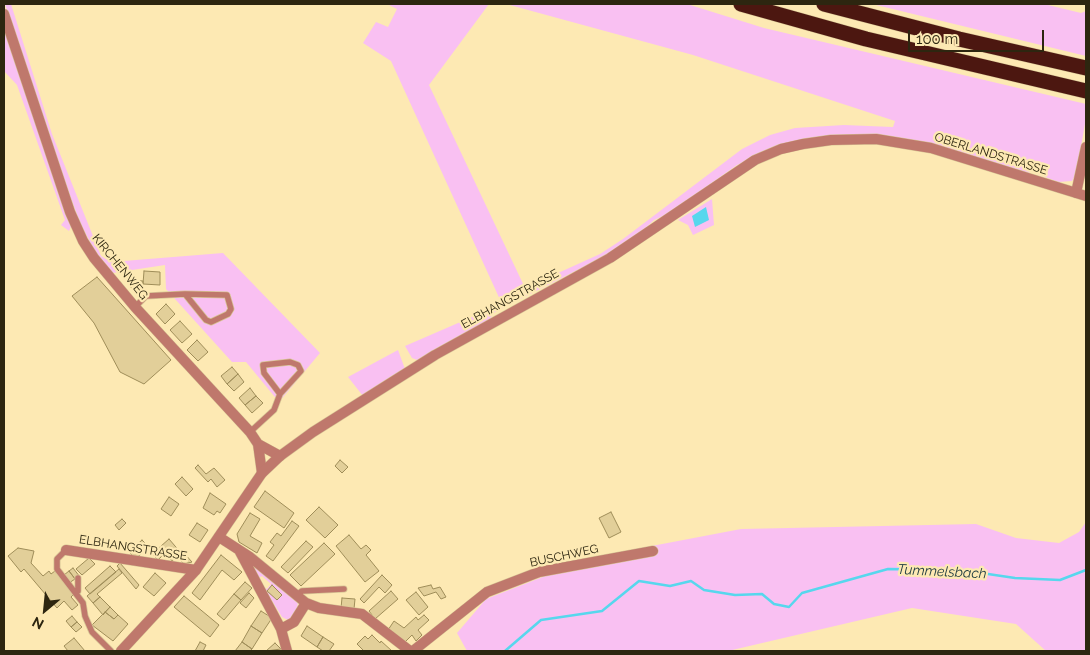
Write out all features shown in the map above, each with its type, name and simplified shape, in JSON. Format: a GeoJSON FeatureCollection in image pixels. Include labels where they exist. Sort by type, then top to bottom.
{"type":"FeatureCollection","features":[{"type":"Feature","properties":{"kind":"highway"},"geometry":{"type":"LineString","coordinates":[[741,4],[866,39],[1086,91]]}},
{"type":"Feature","properties":{"kind":"highway"},"geometry":{"type":"LineString","coordinates":[[824,4],[959,39],[1086,68]]}},
{"type":"Feature","properties":{"kind":"street","name":"KIRCHENWEG"},"geometry":{"type":"LineString","coordinates":[[4,14],[70,212],[83,241],[94,258],[135,307],[250,432],[258,444],[262,473]]}},
{"type":"Feature","properties":{"kind":"street","name":"ELBHANGSTRASSE"},"geometry":{"type":"LineString","coordinates":[[121,651],[196,570],[262,473],[280,456],[313,432],[435,356],[610,258],[755,160],[780,149],[803,144],[840,140],[888,140]]}},
{"type":"Feature","properties":{"kind":"street","name":"OBERLANDSTRASSE"},"geometry":{"type":"LineString","coordinates":[[888,140],[931,148],[1081,194]]}},
{"type":"Feature","properties":{"kind":"street"},"geometry":{"type":"LineString","coordinates":[[1081,194],[1086,147]]}},
{"type":"Feature","properties":{"kind":"street","name":"KIRCHENWEG"},"geometry":{"type":"LineString","coordinates":[[258,444],[280,456]]}},
{"type":"Feature","properties":{"kind":"street"},"geometry":{"type":"LineString","coordinates":[[219,537],[306,603],[294,622],[281,629]]}},
{"type":"Feature","properties":{"kind":"street","name":"ELBHANGSTRASSE"},"geometry":{"type":"LineString","coordinates":[[66,550],[196,570]]}},
{"type":"Feature","properties":{"kind":"street"},"geometry":{"type":"LineString","coordinates":[[240,552],[281,629],[287,651]]}},
{"type":"Feature","properties":{"kind":"street","name":"BUSCHWEG"},"geometry":{"type":"LineString","coordinates":[[306,603],[319,608],[362,614],[411,651],[487,592],[539,572],[653,552]]}},
{"type":"Feature","properties":{"kind":"lane"},"geometry":{"type":"LineString","coordinates":[[135,307],[146,296],[185,294],[227,295],[231,309],[228,314],[211,322],[206,320],[185,294]]}},
{"type":"Feature","properties":{"kind":"lane"},"geometry":{"type":"LineString","coordinates":[[250,432],[274,410],[278,404],[280,394],[301,371],[298,365],[290,362],[263,365],[264,373],[280,394]]}},
{"type":"Feature","properties":{"kind":"lane"},"geometry":{"type":"LineString","coordinates":[[66,550],[57,558],[57,569],[83,603]]}},
{"type":"Feature","properties":{"kind":"lane"},"geometry":{"type":"LineString","coordinates":[[78,578],[78,591]]}},
{"type":"Feature","properties":{"kind":"lane"},"geometry":{"type":"LineString","coordinates":[[72,584],[78,591],[83,603],[84,616],[92,632],[110,651]]}},
{"type":"Feature","properties":{"kind":"lane"},"geometry":{"type":"LineString","coordinates":[[297,595],[302,591],[344,589]]}},
{"type":"Feature","properties":{"kind":"shaded area"},"geometry":{"type":"Polygon","coordinates":[[[5,4],[11,4],[52,134],[101,256],[111,262],[223,253],[320,353],[279,402],[246,362],[232,362],[166,289],[165,265],[112,273],[98,257],[80,223],[48,136],[5,4]]]}},
{"type":"Feature","properties":{"kind":"shaded area"},"geometry":{"type":"Polygon","coordinates":[[[387,4],[489,4],[429,85],[525,288],[600,254],[623,239],[742,149],[770,135],[795,128],[844,125],[893,127],[895,121],[693,55],[506,4],[687,4],[764,28],[1086,104],[1086,118],[1076,175],[1072,181],[1058,182],[1030,171],[1028,175],[931,144],[890,136],[875,135],[777,147],[737,165],[670,213],[654,220],[639,234],[603,257],[495,312],[488,321],[420,361],[412,358],[405,346],[502,304],[391,61],[363,43],[376,22],[388,27],[397,9],[387,4]]]}},
{"type":"Feature","properties":{"kind":"shaded area"},"geometry":{"type":"Polygon","coordinates":[[[872,4],[1044,4],[1081,13],[1086,11],[1086,56],[872,4]]]}},
{"type":"Feature","properties":{"kind":"shaded area"},"geometry":{"type":"Polygon","coordinates":[[[4,28],[72,224],[69,231],[61,225],[65,220],[17,85],[4,71],[4,28]]]}},
{"type":"Feature","properties":{"kind":"shaded area"},"geometry":{"type":"Polygon","coordinates":[[[712,199],[714,225],[693,235],[688,225],[678,220],[712,199]]]}},
{"type":"Feature","properties":{"kind":"shaded area"},"geometry":{"type":"Polygon","coordinates":[[[398,350],[405,369],[363,396],[348,377],[398,350]]]}},
{"type":"Feature","properties":{"kind":"shaded area"},"geometry":{"type":"Polygon","coordinates":[[[1086,522],[1086,651],[1046,651],[1016,624],[912,608],[728,651],[467,651],[457,633],[486,599],[594,557],[741,529],[976,524],[1016,538],[1059,543],[1079,532],[1086,522]]]}},
{"type":"Feature","properties":{"kind":"shaded area"},"geometry":{"type":"Polygon","coordinates":[[[248,561],[298,602],[296,615],[288,620],[282,617],[263,586],[267,589],[271,584],[262,576],[257,579],[248,561]]]}},
{"type":"Feature","properties":{"kind":"water"},"geometry":{"type":"Polygon","coordinates":[[[706,207],[709,220],[695,227],[692,216],[706,207]]]}},
{"type":"Feature","properties":{"kind":"building"},"geometry":{"type":"Polygon","coordinates":[[[144,271],[160,272],[160,285],[143,284],[144,271]]]}},
{"type":"Feature","properties":{"kind":"building"},"geometry":{"type":"Polygon","coordinates":[[[97,277],[171,360],[144,384],[120,372],[94,323],[72,296],[97,277]]]}},
{"type":"Feature","properties":{"kind":"building"},"geometry":{"type":"Polygon","coordinates":[[[132,280],[143,281],[143,290],[131,288],[132,280]]]}},
{"type":"Feature","properties":{"kind":"building"},"geometry":{"type":"Polygon","coordinates":[[[166,304],[175,314],[165,324],[156,314],[166,304]]]}},
{"type":"Feature","properties":{"kind":"building"},"geometry":{"type":"Polygon","coordinates":[[[180,321],[192,334],[182,343],[170,330],[180,321]]]}},
{"type":"Feature","properties":{"kind":"building"},"geometry":{"type":"Polygon","coordinates":[[[197,340],[208,352],[198,361],[187,350],[197,340]]]}},
{"type":"Feature","properties":{"kind":"building"},"geometry":{"type":"Polygon","coordinates":[[[232,367],[238,374],[227,384],[221,376],[232,367]]]}},
{"type":"Feature","properties":{"kind":"building"},"geometry":{"type":"Polygon","coordinates":[[[238,374],[244,382],[234,391],[227,384],[238,374]]]}},
{"type":"Feature","properties":{"kind":"building"},"geometry":{"type":"Polygon","coordinates":[[[250,388],[256,396],[245,405],[239,398],[250,388]]]}},
{"type":"Feature","properties":{"kind":"building"},"geometry":{"type":"Polygon","coordinates":[[[256,396],[263,403],[252,413],[245,405],[256,396]]]}},
{"type":"Feature","properties":{"kind":"building"},"geometry":{"type":"Polygon","coordinates":[[[340,460],[348,467],[342,473],[335,466],[340,460]]]}},
{"type":"Feature","properties":{"kind":"building"},"geometry":{"type":"Polygon","coordinates":[[[198,465],[206,474],[214,468],[225,480],[217,487],[211,479],[208,482],[195,468],[198,465]]]}},
{"type":"Feature","properties":{"kind":"building"},"geometry":{"type":"Polygon","coordinates":[[[182,477],[193,489],[186,496],[175,484],[182,477]]]}},
{"type":"Feature","properties":{"kind":"building"},"geometry":{"type":"Polygon","coordinates":[[[265,491],[294,513],[284,528],[254,507],[265,491]]]}},
{"type":"Feature","properties":{"kind":"building"},"geometry":{"type":"Polygon","coordinates":[[[210,493],[226,504],[220,513],[217,511],[214,515],[203,508],[210,493]]]}},
{"type":"Feature","properties":{"kind":"building"},"geometry":{"type":"Polygon","coordinates":[[[169,497],[179,504],[171,516],[161,509],[169,497]]]}},
{"type":"Feature","properties":{"kind":"building"},"geometry":{"type":"Polygon","coordinates":[[[319,507],[338,525],[325,538],[306,520],[319,507]]]}},
{"type":"Feature","properties":{"kind":"building"},"geometry":{"type":"Polygon","coordinates":[[[611,512],[621,532],[609,538],[599,518],[611,512]]]}},
{"type":"Feature","properties":{"kind":"building"},"geometry":{"type":"Polygon","coordinates":[[[250,513],[260,519],[250,536],[262,543],[257,553],[239,542],[237,534],[250,513]]]}},
{"type":"Feature","properties":{"kind":"building"},"geometry":{"type":"Polygon","coordinates":[[[122,519],[126,523],[119,530],[115,525],[122,519]]]}},
{"type":"Feature","properties":{"kind":"building"},"geometry":{"type":"Polygon","coordinates":[[[292,521],[299,526],[273,561],[266,556],[274,545],[270,542],[277,533],[281,536],[292,521]]]}},
{"type":"Feature","properties":{"kind":"building"},"geometry":{"type":"Polygon","coordinates":[[[197,523],[208,530],[200,542],[189,535],[197,523]]]}},
{"type":"Feature","properties":{"kind":"building"},"geometry":{"type":"Polygon","coordinates":[[[349,535],[361,549],[366,545],[371,550],[366,555],[379,571],[365,582],[336,546],[349,535]]]}},
{"type":"Feature","properties":{"kind":"building"},"geometry":{"type":"Polygon","coordinates":[[[169,539],[181,553],[172,561],[165,553],[158,560],[152,554],[169,539]]]}},
{"type":"Feature","properties":{"kind":"building"},"geometry":{"type":"Polygon","coordinates":[[[142,540],[148,546],[136,559],[129,552],[142,540]]]}},
{"type":"Feature","properties":{"kind":"building"},"geometry":{"type":"Polygon","coordinates":[[[306,541],[313,547],[288,573],[281,567],[306,541]]]}},
{"type":"Feature","properties":{"kind":"building"},"geometry":{"type":"Polygon","coordinates":[[[324,543],[335,554],[301,586],[290,575],[324,543]]]}},
{"type":"Feature","properties":{"kind":"building"},"geometry":{"type":"Polygon","coordinates":[[[18,548],[34,551],[31,563],[43,576],[49,571],[51,574],[55,571],[74,594],[71,597],[78,605],[72,610],[64,601],[57,608],[24,569],[21,572],[8,556],[18,548]]]}},
{"type":"Feature","properties":{"kind":"building"},"geometry":{"type":"Polygon","coordinates":[[[183,552],[192,562],[184,564],[177,557],[183,552]]]}},
{"type":"Feature","properties":{"kind":"building"},"geometry":{"type":"Polygon","coordinates":[[[221,555],[242,572],[234,580],[222,570],[200,600],[192,593],[221,555]]]}},
{"type":"Feature","properties":{"kind":"building"},"geometry":{"type":"Polygon","coordinates":[[[89,558],[95,564],[82,575],[76,569],[89,558]]]}},
{"type":"Feature","properties":{"kind":"building"},"geometry":{"type":"Polygon","coordinates":[[[120,563],[139,585],[136,589],[117,566],[120,563]]]}},
{"type":"Feature","properties":{"kind":"building"},"geometry":{"type":"Polygon","coordinates":[[[110,566],[116,572],[90,594],[85,588],[110,566]]]}},
{"type":"Feature","properties":{"kind":"building"},"geometry":{"type":"Polygon","coordinates":[[[73,568],[80,577],[76,580],[69,571],[73,568]]]}},
{"type":"Feature","properties":{"kind":"building"},"geometry":{"type":"Polygon","coordinates":[[[119,569],[122,573],[97,594],[100,597],[93,603],[87,596],[119,569]]]}},
{"type":"Feature","properties":{"kind":"building"},"geometry":{"type":"Polygon","coordinates":[[[69,571],[75,579],[69,583],[64,575],[69,571]]]}},
{"type":"Feature","properties":{"kind":"building"},"geometry":{"type":"Polygon","coordinates":[[[155,573],[166,583],[154,596],[143,587],[155,573]]]}},
{"type":"Feature","properties":{"kind":"building"},"geometry":{"type":"Polygon","coordinates":[[[382,575],[392,585],[385,593],[379,587],[364,603],[360,599],[382,575]]]}},
{"type":"Feature","properties":{"kind":"building"},"geometry":{"type":"Polygon","coordinates":[[[245,582],[252,588],[241,600],[234,594],[245,582]]]}},
{"type":"Feature","properties":{"kind":"building"},"geometry":{"type":"Polygon","coordinates":[[[272,585],[282,595],[277,600],[267,591],[272,585]]]}},
{"type":"Feature","properties":{"kind":"building"},"geometry":{"type":"Polygon","coordinates":[[[431,585],[433,589],[440,587],[446,597],[441,599],[436,592],[424,596],[418,588],[431,585]]]}},
{"type":"Feature","properties":{"kind":"building"},"geometry":{"type":"Polygon","coordinates":[[[391,591],[398,599],[375,619],[369,611],[391,591]]]}},
{"type":"Feature","properties":{"kind":"building"},"geometry":{"type":"Polygon","coordinates":[[[416,592],[428,607],[419,615],[406,600],[416,592]]]}},
{"type":"Feature","properties":{"kind":"building"},"geometry":{"type":"Polygon","coordinates":[[[249,593],[254,598],[246,608],[240,603],[249,593]]]}},
{"type":"Feature","properties":{"kind":"building"},"geometry":{"type":"Polygon","coordinates":[[[234,594],[241,600],[224,620],[217,614],[234,594]]]}},
{"type":"Feature","properties":{"kind":"building"},"geometry":{"type":"Polygon","coordinates":[[[184,596],[219,625],[210,637],[174,607],[184,596]]]}},
{"type":"Feature","properties":{"kind":"building"},"geometry":{"type":"Polygon","coordinates":[[[100,597],[110,607],[103,615],[93,603],[100,597]]]}},
{"type":"Feature","properties":{"kind":"building"},"geometry":{"type":"Polygon","coordinates":[[[342,598],[355,599],[354,609],[341,608],[342,598]]]}},
{"type":"Feature","properties":{"kind":"building"},"geometry":{"type":"Polygon","coordinates":[[[110,607],[118,615],[114,619],[105,612],[110,607]]]}},
{"type":"Feature","properties":{"kind":"building"},"geometry":{"type":"Polygon","coordinates":[[[261,611],[272,618],[262,633],[251,626],[261,611]]]}},
{"type":"Feature","properties":{"kind":"building"},"geometry":{"type":"Polygon","coordinates":[[[105,612],[114,619],[118,615],[128,624],[113,641],[92,625],[105,612]]]}},
{"type":"Feature","properties":{"kind":"building"},"geometry":{"type":"Polygon","coordinates":[[[424,615],[429,620],[418,630],[422,635],[416,641],[412,635],[405,642],[388,630],[394,621],[404,628],[416,617],[418,620],[424,615]]]}},
{"type":"Feature","properties":{"kind":"building"},"geometry":{"type":"Polygon","coordinates":[[[72,616],[77,622],[71,627],[66,621],[72,616]]]}},
{"type":"Feature","properties":{"kind":"building"},"geometry":{"type":"Polygon","coordinates":[[[77,622],[82,627],[76,632],[71,627],[77,622]]]}},
{"type":"Feature","properties":{"kind":"building"},"geometry":{"type":"Polygon","coordinates":[[[251,626],[262,633],[252,649],[242,642],[251,626]]]}},
{"type":"Feature","properties":{"kind":"building"},"geometry":{"type":"Polygon","coordinates":[[[307,626],[323,637],[317,647],[301,636],[307,626]]]}},
{"type":"Feature","properties":{"kind":"building"},"geometry":{"type":"Polygon","coordinates":[[[372,635],[392,651],[364,651],[357,644],[365,636],[368,639],[372,635]]]}},
{"type":"Feature","properties":{"kind":"building"},"geometry":{"type":"Polygon","coordinates":[[[323,637],[334,644],[329,651],[323,651],[317,647],[323,637]]]}},
{"type":"Feature","properties":{"kind":"building"},"geometry":{"type":"Polygon","coordinates":[[[74,638],[85,651],[68,651],[64,646],[74,638]]]}},
{"type":"Feature","properties":{"kind":"building"},"geometry":{"type":"Polygon","coordinates":[[[200,642],[206,645],[203,651],[195,651],[200,642]]]}},
{"type":"Feature","properties":{"kind":"building"},"geometry":{"type":"Polygon","coordinates":[[[242,642],[252,649],[250,651],[235,651],[242,642]]]}},
{"type":"Feature","properties":{"kind":"building"},"geometry":{"type":"Polygon","coordinates":[[[275,643],[281,649],[266,651],[275,643]]]}},
{"type":"Feature","properties":{"kind":"waterway","name":"Tummelsbach"},"geometry":{"type":"LineString","coordinates":[[505,651],[541,620],[602,611],[639,581],[670,586],[691,581],[704,590],[735,595],[762,594],[774,604],[789,607],[802,593],[888,569],[961,570],[1015,578],[1060,580],[1086,570]]}}]}
